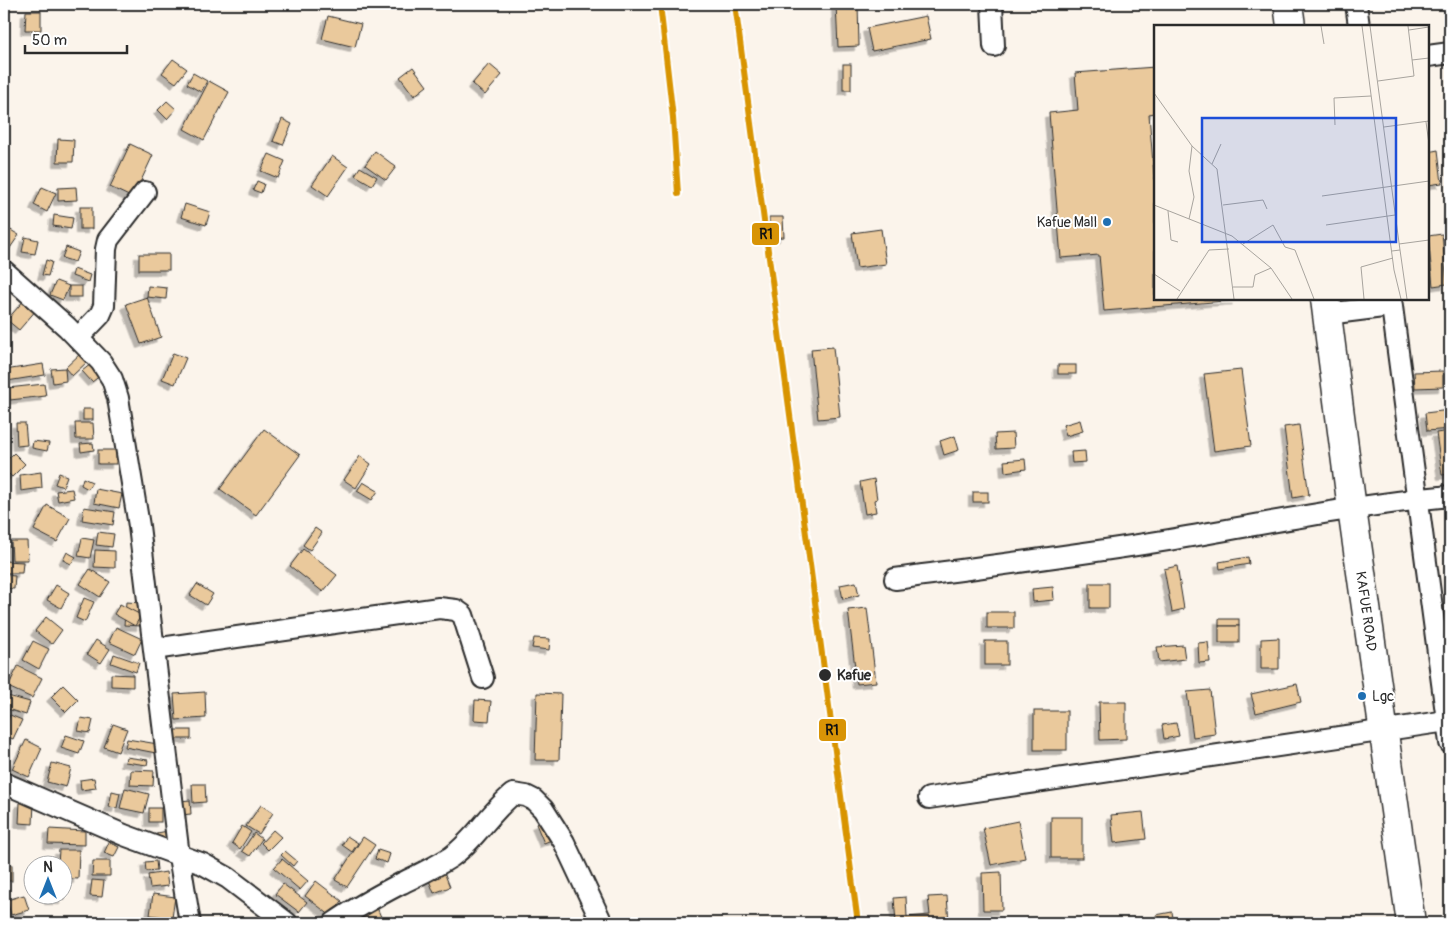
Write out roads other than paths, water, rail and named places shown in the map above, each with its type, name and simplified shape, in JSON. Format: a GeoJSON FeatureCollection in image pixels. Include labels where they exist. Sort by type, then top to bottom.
{"type":"FeatureCollection","features":[{"type":"Feature","properties":{"kind":"highway"},"geometry":{"type":"LineString","coordinates":[[1288,4],[1291,25]]}},
{"type":"Feature","properties":{"kind":"highway","name":"KAFUE ROAD"},"geometry":{"type":"LineString","coordinates":[[1326,307],[1352,509],[1411,923]]}},
{"type":"Feature","properties":{"kind":"street"},"geometry":{"type":"LineString","coordinates":[[992,4],[994,46]]}},
{"type":"Feature","properties":{"kind":"street"},"geometry":{"type":"LineString","coordinates":[[1356,4],[1359,25]]}},
{"type":"Feature","properties":{"kind":"street"},"geometry":{"type":"LineString","coordinates":[[1429,56],[1450,53]]}},
{"type":"Feature","properties":{"kind":"street"},"geometry":{"type":"LineString","coordinates":[[78,338],[100,315],[104,306],[108,240],[144,192]]}},
{"type":"Feature","properties":{"kind":"street"},"geometry":{"type":"LineString","coordinates":[[4,271],[78,338],[101,362],[112,379],[118,398],[139,526],[179,856],[190,923]]}},
{"type":"Feature","properties":{"kind":"street"},"geometry":{"type":"LineString","coordinates":[[1326,307],[1391,302],[1450,743]]}},
{"type":"Feature","properties":{"kind":"street"},"geometry":{"type":"LineString","coordinates":[[896,579],[1118,548],[1352,509],[1450,496]]}},
{"type":"Feature","properties":{"kind":"street"},"geometry":{"type":"LineString","coordinates":[[154,649],[438,608],[456,610],[462,616],[483,678]]}},
{"type":"Feature","properties":{"kind":"street"},"geometry":{"type":"LineString","coordinates":[[929,798],[1447,721]]}},
{"type":"Feature","properties":{"kind":"street"},"geometry":{"type":"LineString","coordinates":[[4,783],[124,835],[203,864],[228,878],[287,923]]}},
{"type":"Feature","properties":{"kind":"street"},"geometry":{"type":"LineString","coordinates":[[334,923],[353,910],[402,883],[428,872],[453,856],[468,842],[502,803],[513,794],[526,796],[534,800],[543,809],[564,842],[602,923]]}},
{"type":"Feature","properties":{"kind":"railway"},"geometry":{"type":"LineString","coordinates":[[660,4],[673,118],[678,194]]}},
{"type":"Feature","properties":{"kind":"place","name":"Kafue Mall"},"geometry":{"type":"Point","coordinates":[1107,222]}},
{"type":"Feature","properties":{"kind":"place","name":"Kafue"},"geometry":{"type":"Point","coordinates":[825,675]}},
{"type":"Feature","properties":{"kind":"place","name":"Lgc"},"geometry":{"type":"Point","coordinates":[1362,696]}}]}
